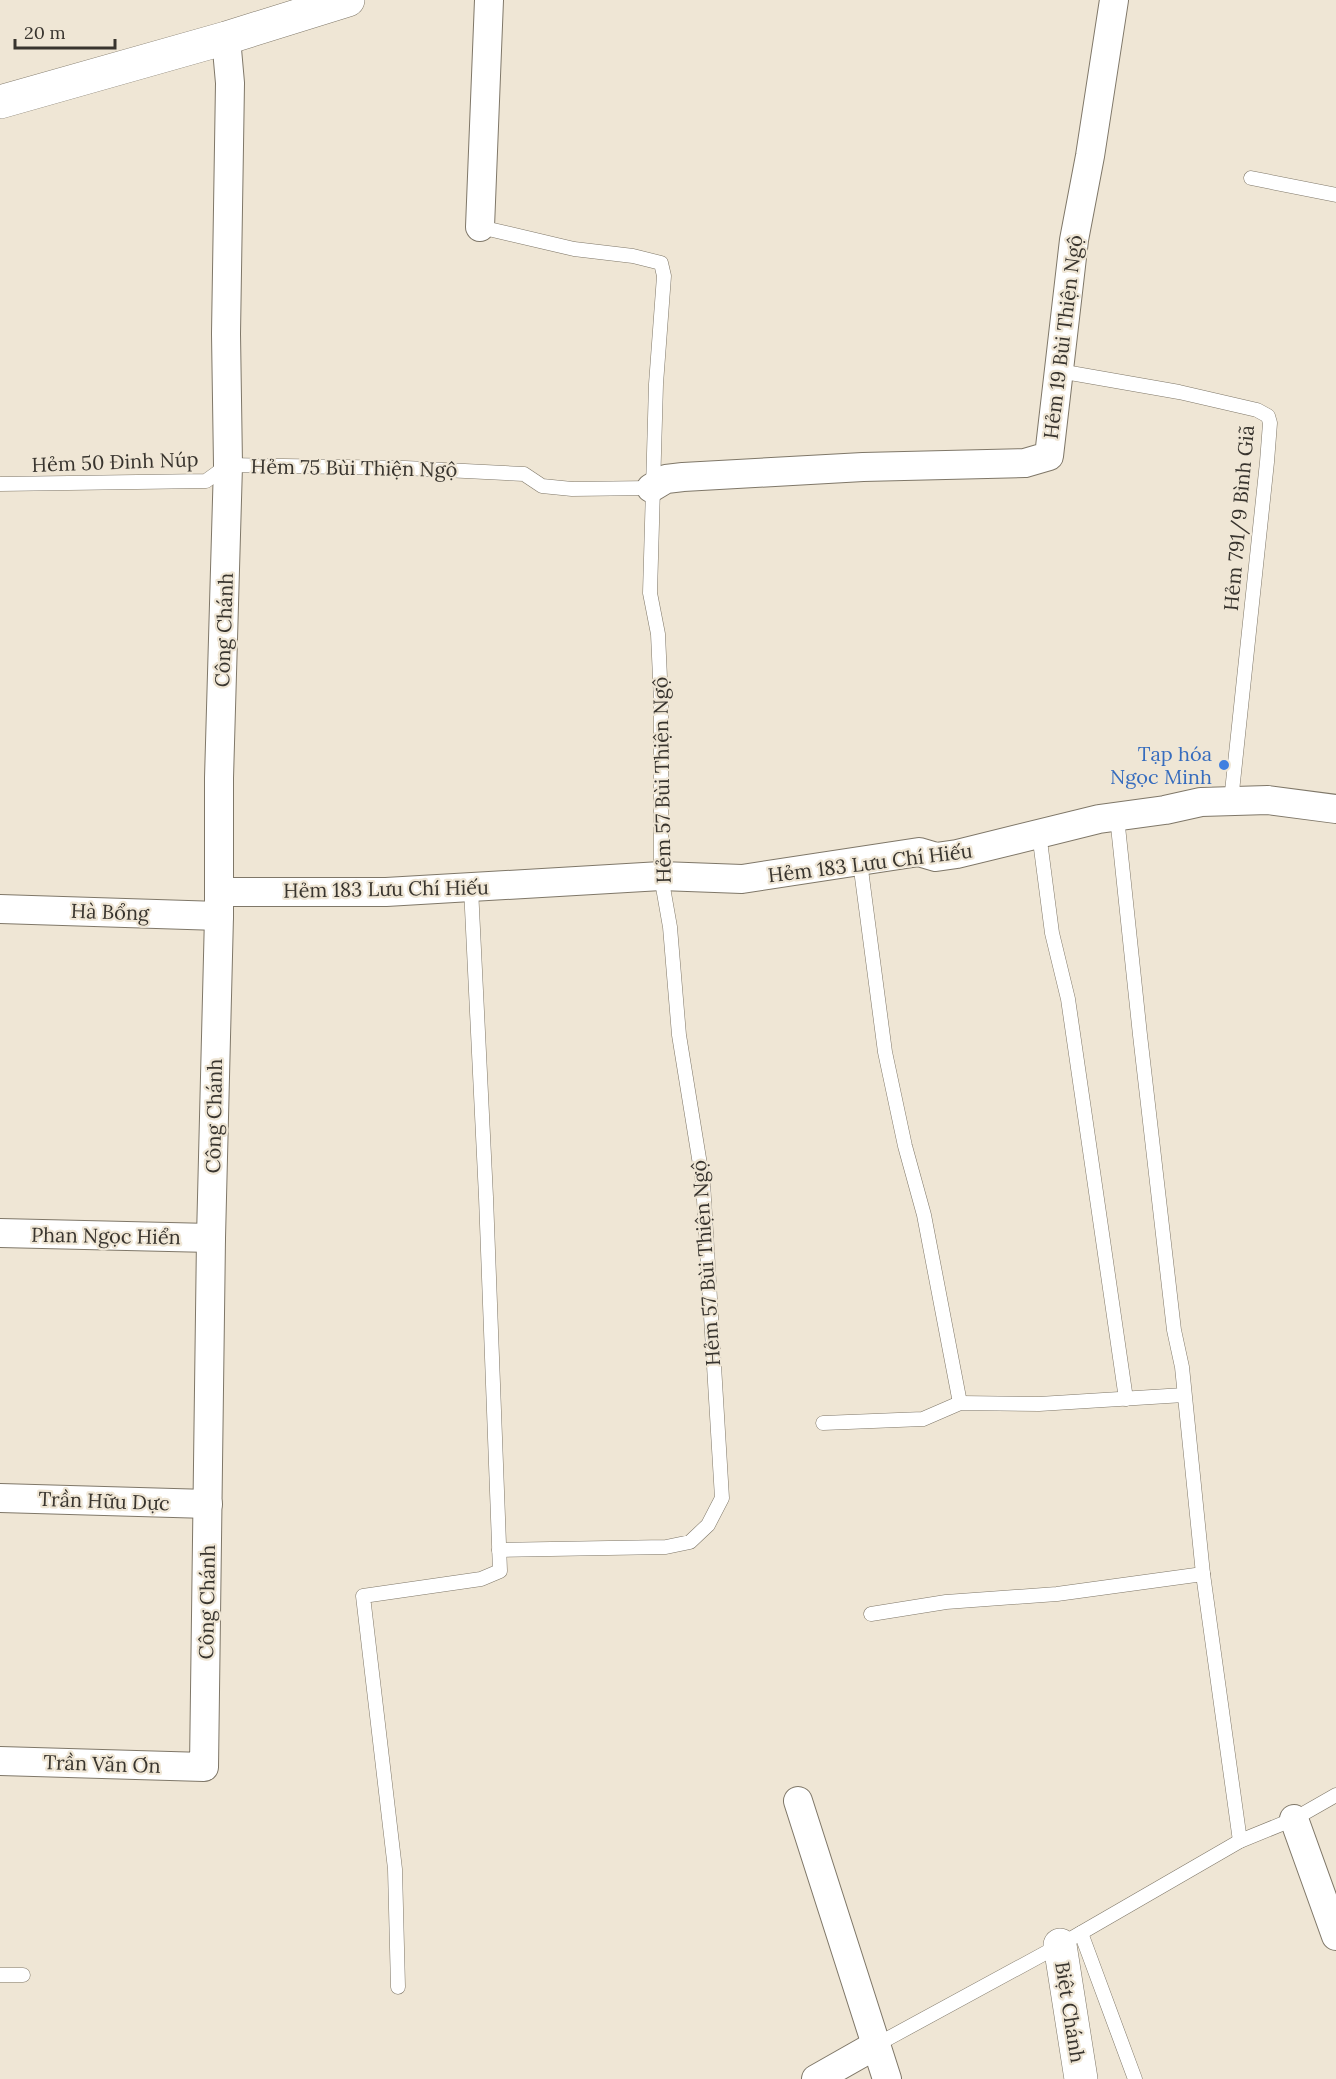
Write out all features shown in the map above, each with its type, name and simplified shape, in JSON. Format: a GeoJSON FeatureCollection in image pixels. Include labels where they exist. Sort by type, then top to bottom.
{"type":"FeatureCollection","features":[{"type":"Feature","properties":{"kind":"street"},"geometry":{"type":"LineString","coordinates":[[0,102],[226,38],[348,0]]}},
{"type":"Feature","properties":{"kind":"street","name":"Hẻm 57 Bùi Thiện Ngộ"},"geometry":{"type":"LineString","coordinates":[[480,227],[489,0]]}},
{"type":"Feature","properties":{"kind":"street","name":"Hẻm 19 Bùi Thiện Ngộ"},"geometry":{"type":"LineString","coordinates":[[651,488],[666,479],[683,477],[863,467],[1025,463],[1049,456],[1074,240],[1090,156],[1114,0]]}},
{"type":"Feature","properties":{"kind":"street","name":"Hẻm 75 Bùi Thiện Ngộ"},"geometry":{"type":"LineString","coordinates":[[226,38],[230,82],[226,334],[228,465]]}},
{"type":"Feature","properties":{"kind":"street","name":"Công Chánh"},"geometry":{"type":"LineString","coordinates":[[204,1767],[211,1238],[219,904],[219,778],[228,465]]}},
{"type":"Feature","properties":{"kind":"street","name":"Hẻm 183 Lưu Chí Hiếu"},"geometry":{"type":"LineString","coordinates":[[219,904],[661,876],[742,879],[919,852],[936,856],[957,854],[1039,833],[1201,802],[1268,800],[1336,809]]}},
{"type":"Feature","properties":{"kind":"street","name":"Hà Bổng"},"geometry":{"type":"LineString","coordinates":[[0,909],[219,904]]}},
{"type":"Feature","properties":{"kind":"street","name":"Phan Ngọc Hiển"},"geometry":{"type":"LineString","coordinates":[[0,1233],[211,1238]]}},
{"type":"Feature","properties":{"kind":"street","name":"Trần Hữu Dực"},"geometry":{"type":"LineString","coordinates":[[0,1498],[208,1504]]}},
{"type":"Feature","properties":{"kind":"street","name":"Trần Văn Ơn"},"geometry":{"type":"LineString","coordinates":[[0,1761],[204,1767]]}},
{"type":"Feature","properties":{"kind":"street"},"geometry":{"type":"LineString","coordinates":[[798,1801],[887,2079]]}},
{"type":"Feature","properties":{"kind":"street"},"geometry":{"type":"LineString","coordinates":[[1294,1819],[1336,1936]]}},
{"type":"Feature","properties":{"kind":"street","name":"Biệt Chánh"},"geometry":{"type":"LineString","coordinates":[[1070,1939],[1081,2079]]}},
{"type":"Feature","properties":{"kind":"street"},"geometry":{"type":"LineString","coordinates":[[816,2079],[876,2045]]}},
{"type":"Feature","properties":{"kind":"lane"},"geometry":{"type":"LineString","coordinates":[[1251,177],[1336,195]]}},
{"type":"Feature","properties":{"kind":"lane","name":"Hẻm 57 Bùi Thiện Ngộ"},"geometry":{"type":"LineString","coordinates":[[480,227],[574,249],[633,256],[661,263],[664,276],[651,488],[650,593],[658,634],[661,700],[661,876],[670,927],[679,1035],[703,1183],[722,1498],[708,1525],[690,1542],[666,1547],[499,1550]]}},
{"type":"Feature","properties":{"kind":"lane","name":"Hẻm 791/9 Bình Giã"},"geometry":{"type":"LineString","coordinates":[[1059,371],[1179,392],[1257,410],[1268,416],[1270,423],[1267,462],[1231,801]]}},
{"type":"Feature","properties":{"kind":"lane","name":"Hẻm 50 Đinh Núp"},"geometry":{"type":"LineString","coordinates":[[0,484],[206,481],[228,465]]}},
{"type":"Feature","properties":{"kind":"lane","name":"Hẻm 75 Bùi Thiện Ngộ"},"geometry":{"type":"LineString","coordinates":[[228,465],[405,468],[524,474],[542,486],[572,489],[651,488]]}},
{"type":"Feature","properties":{"kind":"lane"},"geometry":{"type":"LineString","coordinates":[[1117,817],[1174,1330],[1182,1367],[1203,1574],[1240,1841]]}},
{"type":"Feature","properties":{"kind":"lane"},"geometry":{"type":"LineString","coordinates":[[1039,833],[1052,933],[1068,999],[1126,1399]]}},
{"type":"Feature","properties":{"kind":"lane"},"geometry":{"type":"LineString","coordinates":[[860,862],[885,1052],[905,1146],[924,1215],[960,1403]]}},
{"type":"Feature","properties":{"kind":"lane"},"geometry":{"type":"LineString","coordinates":[[398,1987],[395,1869],[363,1596],[481,1580],[500,1570],[486,1185],[471,888]]}},
{"type":"Feature","properties":{"kind":"lane"},"geometry":{"type":"LineString","coordinates":[[823,1423],[923,1419],[960,1403],[1039,1404],[1184,1395]]}},
{"type":"Feature","properties":{"kind":"lane"},"geometry":{"type":"LineString","coordinates":[[871,1614],[946,1602],[1057,1594],[1203,1574]]}},
{"type":"Feature","properties":{"kind":"lane"},"geometry":{"type":"LineString","coordinates":[[876,2045],[1070,1939],[1240,1841],[1294,1819],[1336,1795]]}},
{"type":"Feature","properties":{"kind":"lane"},"geometry":{"type":"LineString","coordinates":[[1070,1939],[1135,2079]]}},
{"type":"Feature","properties":{"kind":"lane"},"geometry":{"type":"LineString","coordinates":[[0,1975],[22,1975]]}},
{"type":"Feature","properties":{"kind":"place","name":"Tạp hóa Ngọc Minh"},"geometry":{"type":"Point","coordinates":[1224,765]}}]}
